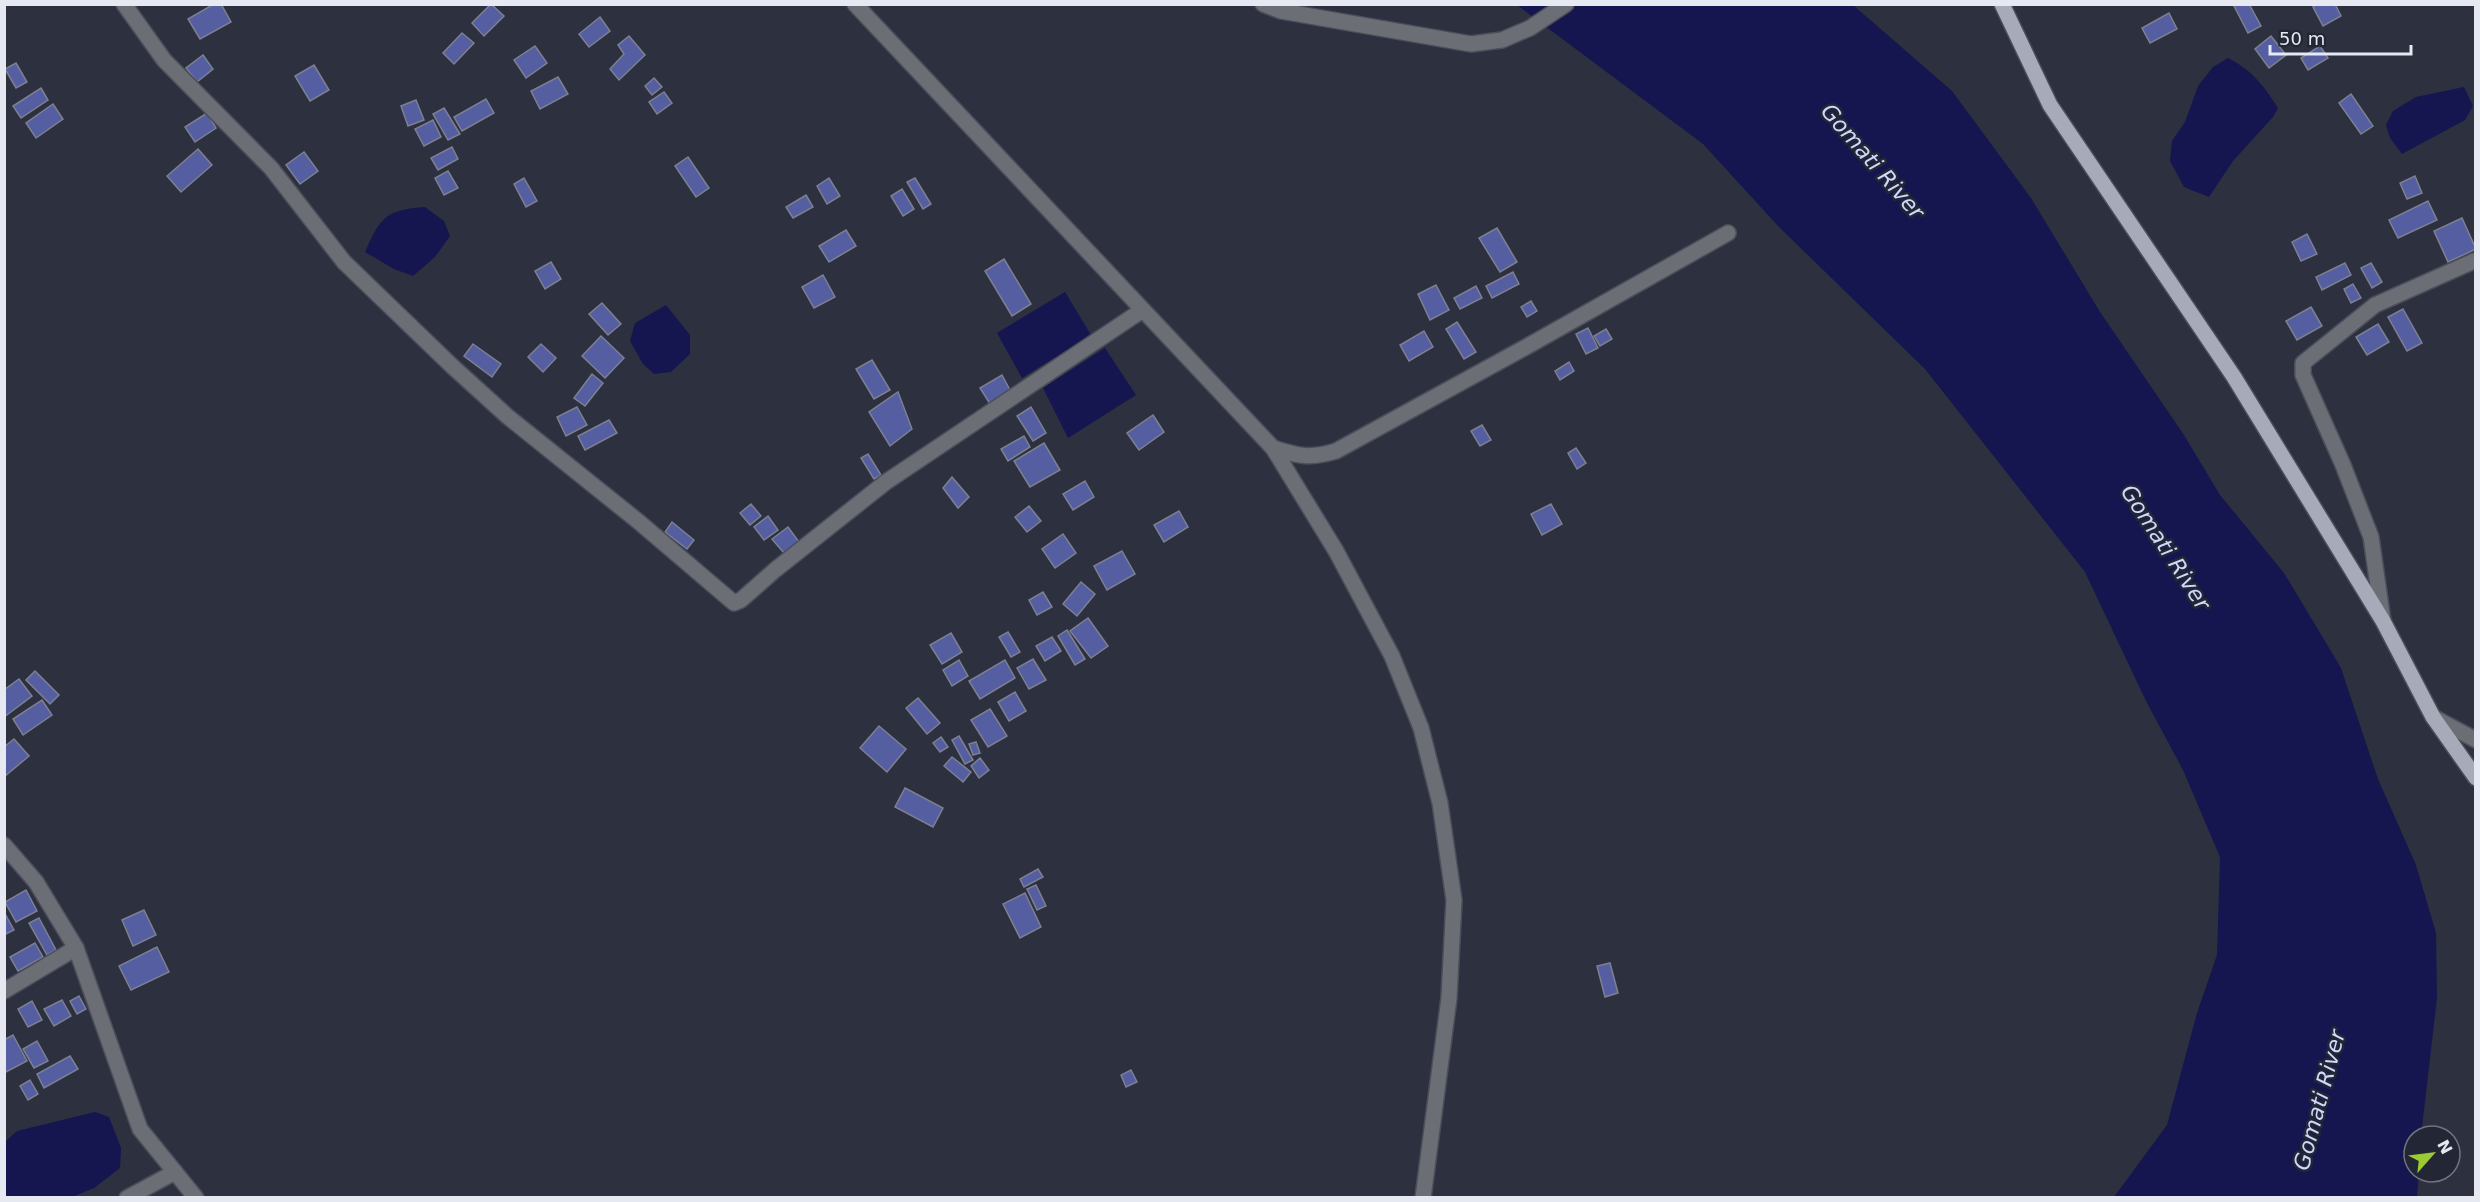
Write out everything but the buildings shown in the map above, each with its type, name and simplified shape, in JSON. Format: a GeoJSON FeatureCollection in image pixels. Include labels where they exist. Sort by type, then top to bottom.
{"type":"FeatureCollection","features":[{"type":"Feature","properties":{"kind":"main road"},"geometry":{"type":"LineString","coordinates":[[2002,4],[2050,105],[2234,378],[2383,621],[2433,717],[2475,778]]}},
{"type":"Feature","properties":{"kind":"street"},"geometry":{"type":"LineString","coordinates":[[124,4],[164,60],[271,168],[344,261],[507,416],[639,522],[734,603],[741,600],[775,570],[886,482],[1141,311]]}},
{"type":"Feature","properties":{"kind":"street"},"geometry":{"type":"LineString","coordinates":[[855,4],[1141,311],[1273,448],[1336,552],[1392,657],[1421,728],[1440,803],[1454,900],[1449,998],[1422,1197]]}},
{"type":"Feature","properties":{"kind":"street"},"geometry":{"type":"LineString","coordinates":[[1263,4],[1281,11],[1471,44],[1502,40],[1530,28],[1566,4]]}},
{"type":"Feature","properties":{"kind":"street"},"geometry":{"type":"LineString","coordinates":[[1273,448],[1300,457],[1319,457],[1336,452],[1728,233]]}},
{"type":"Feature","properties":{"kind":"street"},"geometry":{"type":"LineString","coordinates":[[2383,621],[2371,537],[2343,465],[2302,375],[2303,363],[2375,305],[2475,261]]}},
{"type":"Feature","properties":{"kind":"street"},"geometry":{"type":"LineString","coordinates":[[2433,717],[2475,740]]}},
{"type":"Feature","properties":{"kind":"street"},"geometry":{"type":"LineString","coordinates":[[4,845],[36,882],[76,948],[140,1129],[196,1197]]}},
{"type":"Feature","properties":{"kind":"street"},"geometry":{"type":"LineString","coordinates":[[4,991],[76,948]]}},
{"type":"Feature","properties":{"kind":"street"},"geometry":{"type":"LineString","coordinates":[[127,1197],[175,1172]]}},
{"type":"Feature","properties":{"kind":"water","name":"Gomati River"},"geometry":{"type":"Polygon","coordinates":[[[1517,5],[1853,5],[1952,91],[2031,198],[2100,312],[2184,435],[2220,495],[2284,573],[2341,668],[2378,779],[2416,865],[2436,933],[2437,998],[2422,1124],[2402,1124],[2402,1184],[2418,1184],[2417,1197],[2114,1197],[2167,1125],[2197,1013],[2217,955],[2220,857],[2183,770],[2146,701],[2085,572],[1925,369],[1779,227],[1703,144],[1517,5]]]}},
{"type":"Feature","properties":{"kind":"water"},"geometry":{"type":"Polygon","coordinates":[[[2228,58],[2257,79],[2278,108],[2273,117],[2233,161],[2209,197],[2184,187],[2170,161],[2172,141],[2185,122],[2198,86],[2213,67],[2228,58]]]}},
{"type":"Feature","properties":{"kind":"water"},"geometry":{"type":"Polygon","coordinates":[[[2464,87],[2473,106],[2465,120],[2402,154],[2390,138],[2386,125],[2393,111],[2416,97],[2464,87]]]}},
{"type":"Feature","properties":{"kind":"water"},"geometry":{"type":"Polygon","coordinates":[[[425,207],[444,221],[450,236],[435,257],[413,276],[394,269],[365,252],[375,231],[386,218],[401,210],[425,207]]]}},
{"type":"Feature","properties":{"kind":"water"},"geometry":{"type":"Polygon","coordinates":[[[1065,292],[1091,335],[1022,378],[997,333],[1065,292]]]}},
{"type":"Feature","properties":{"kind":"water"},"geometry":{"type":"Polygon","coordinates":[[[666,305],[690,335],[690,354],[671,372],[654,374],[643,364],[630,341],[635,323],[666,305]]]}},
{"type":"Feature","properties":{"kind":"water"},"geometry":{"type":"Polygon","coordinates":[[[1105,348],[1136,395],[1068,438],[1043,388],[1105,348]]]}},
{"type":"Feature","properties":{"kind":"water"},"geometry":{"type":"Polygon","coordinates":[[[95,1112],[109,1117],[121,1148],[120,1168],[94,1188],[72,1197],[7,1197],[5,1194],[5,1142],[17,1131],[95,1112]]]}}]}
